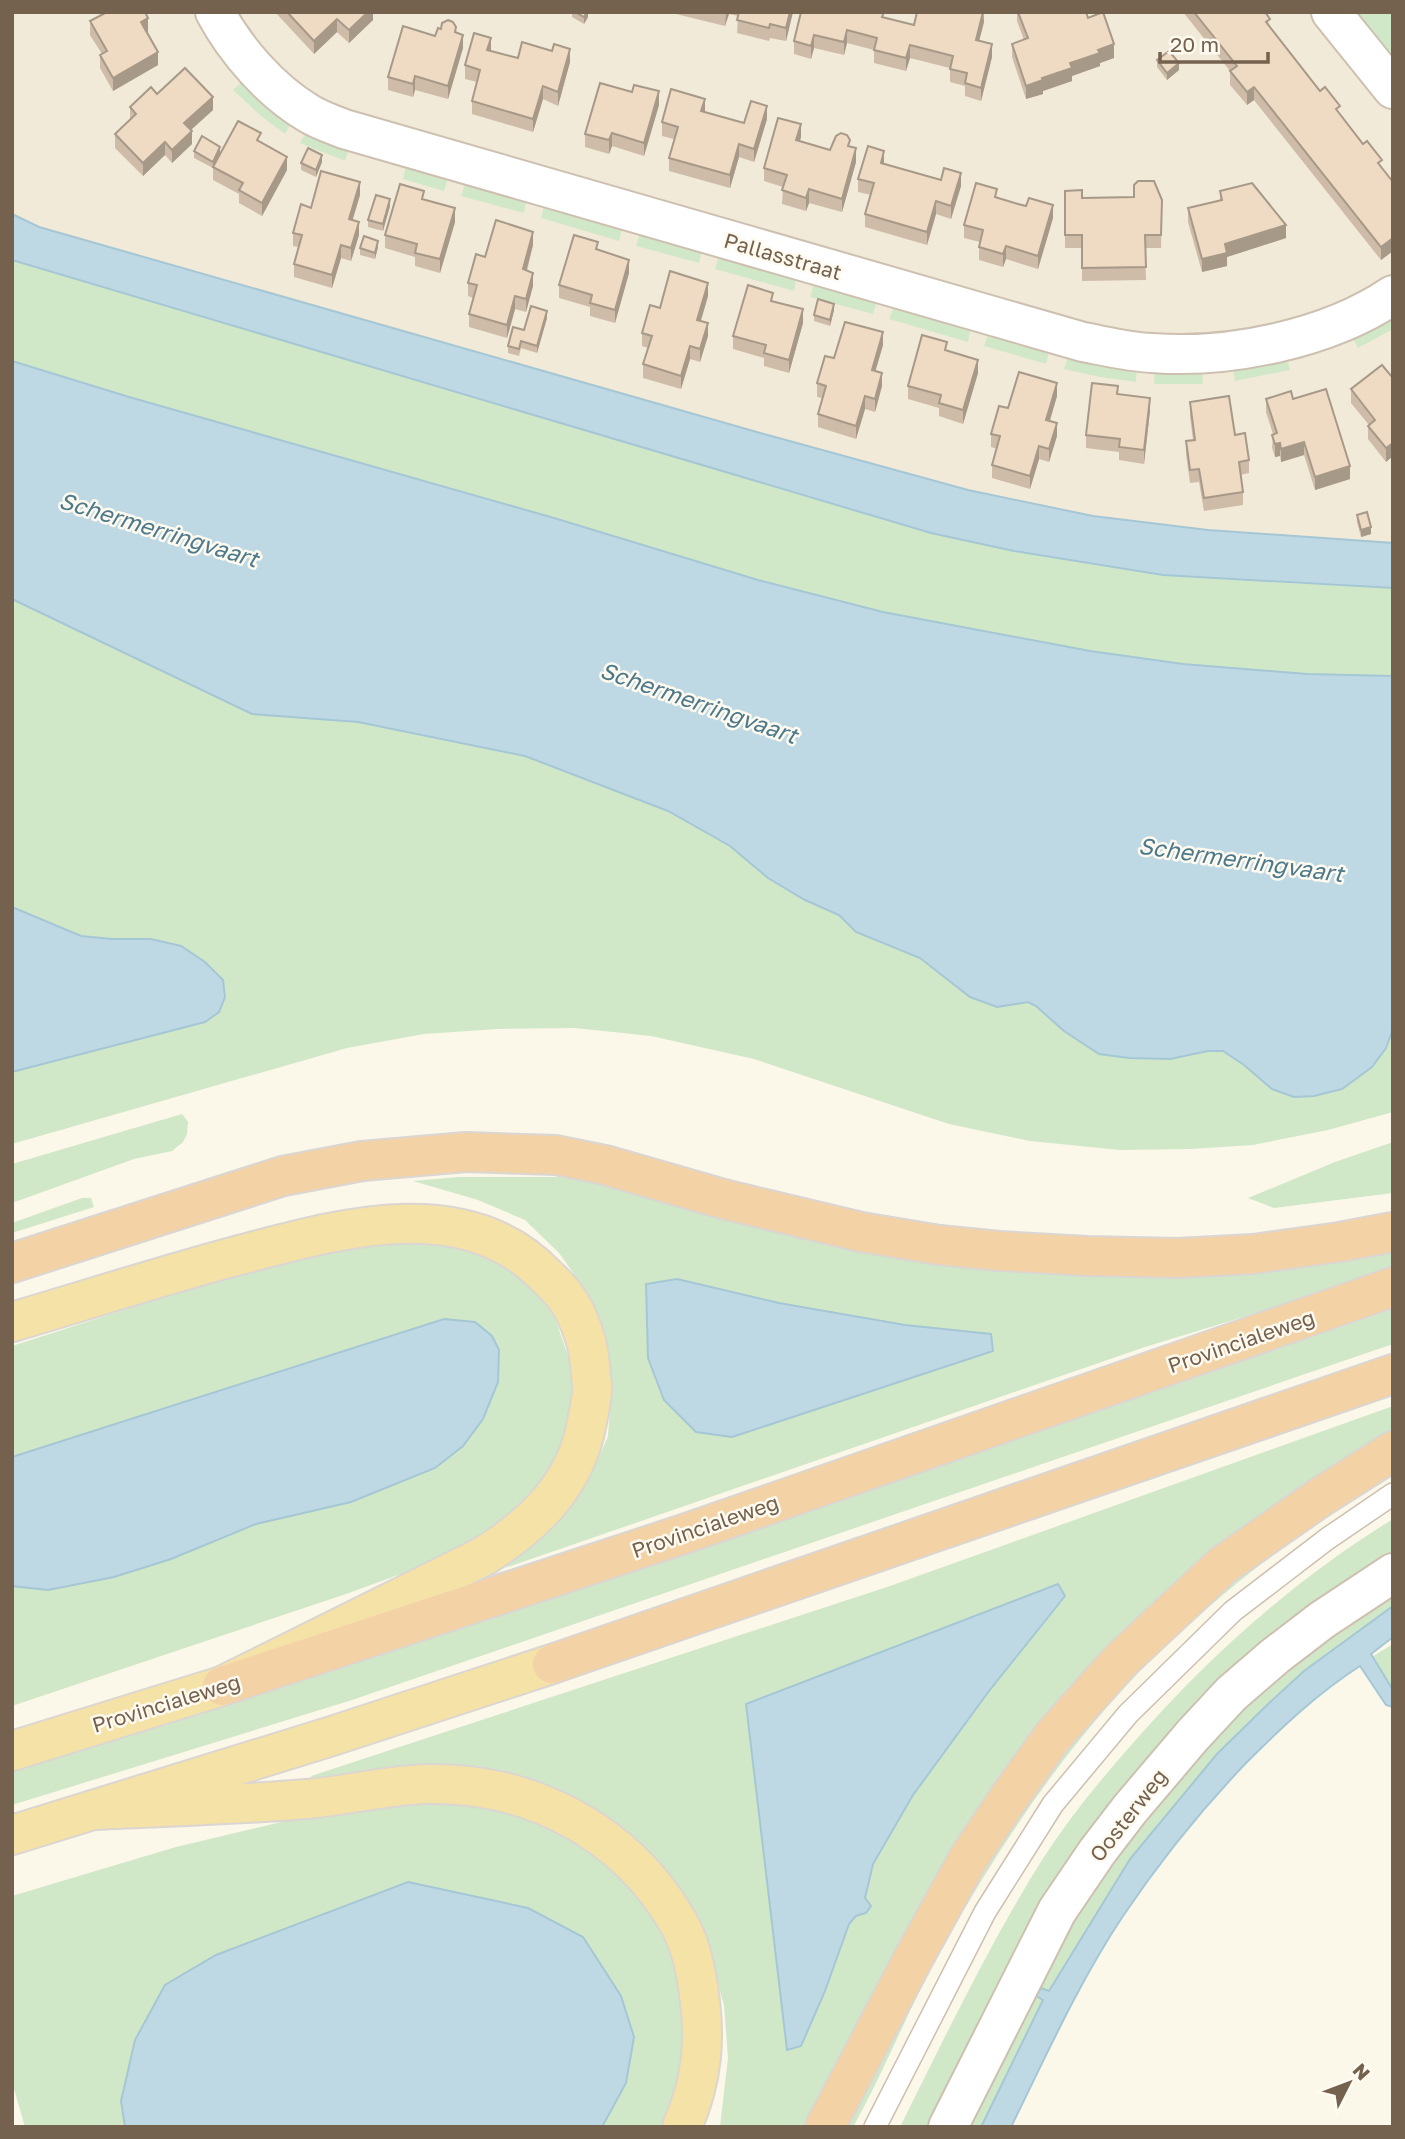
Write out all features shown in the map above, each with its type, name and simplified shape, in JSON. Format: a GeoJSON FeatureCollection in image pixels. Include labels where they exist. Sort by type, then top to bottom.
{"type":"FeatureCollection","features":[{"type":"Feature","properties":{"kind":"highway"},"geometry":{"type":"LineString","coordinates":[[12,1263],[283,1176],[362,1161],[466,1152],[556,1156],[605,1165],[723,1199],[861,1232],[939,1245],[999,1251],[1178,1258],[1253,1254],[1340,1242],[1393,1231]]}},
{"type":"Feature","properties":{"kind":"highway","name":"Provincialeweg"},"geometry":{"type":"LineString","coordinates":[[222,1686],[677,1536],[1393,1287]]}},
{"type":"Feature","properties":{"kind":"highway"},"geometry":{"type":"LineString","coordinates":[[552,1664],[1393,1374]]}},
{"type":"Feature","properties":{"kind":"highway"},"geometry":{"type":"LineString","coordinates":[[825,2127],[968,1859],[1053,1736],[1120,1661],[1223,1565],[1320,1497],[1393,1451]]}},
{"type":"Feature","properties":{"kind":"main road"},"geometry":{"type":"LineString","coordinates":[[12,1322],[315,1235],[381,1225],[426,1222],[467,1230],[505,1243],[535,1265],[565,1296],[586,1339],[593,1392],[584,1440],[570,1474],[541,1513],[484,1556],[222,1686]]}},
{"type":"Feature","properties":{"kind":"main road"},"geometry":{"type":"LineString","coordinates":[[12,1835],[552,1664]]}},
{"type":"Feature","properties":{"kind":"main road","name":"Provincialeweg"},"geometry":{"type":"LineString","coordinates":[[12,1751],[222,1686]]}},
{"type":"Feature","properties":{"kind":"main road"},"geometry":{"type":"LineString","coordinates":[[95,1810],[317,1798],[428,1784],[471,1786],[523,1797],[556,1810],[596,1832],[636,1864],[665,1899],[687,1938],[703,2021],[703,2052],[700,2073],[682,2127]]}},
{"type":"Feature","properties":{"kind":"street","name":"Pallasstraat"},"geometry":{"type":"LineString","coordinates":[[215,12],[245,57],[277,90],[309,114],[344,129],[1083,342],[1151,354],[1204,354],[1251,349],[1298,337],[1337,323],[1371,310],[1393,295]]}},
{"type":"Feature","properties":{"kind":"street"},"geometry":{"type":"LineString","coordinates":[[1331,12],[1393,89]]}},
{"type":"Feature","properties":{"kind":"street","name":"Oosterweg"},"geometry":{"type":"LineString","coordinates":[[948,2127],[1057,1911],[1130,1809],[1192,1735],[1231,1695],[1322,1620],[1393,1573]]}},
{"type":"Feature","properties":{"kind":"lane"},"geometry":{"type":"LineString","coordinates":[[875,2127],[985,1912],[1053,1804],[1128,1714],[1233,1611],[1327,1539],[1393,1494]]}},
{"type":"Feature","properties":{"kind":"shaded area"},"geometry":{"type":"Polygon","coordinates":[[[12,12],[1393,12],[1393,634],[12,316],[12,12]]]}},
{"type":"Feature","properties":{"kind":"green space"},"geometry":{"type":"Polygon","coordinates":[[[1349,12],[1393,12],[1393,67],[1349,12]]]}},
{"type":"Feature","properties":{"kind":"green space"},"geometry":{"type":"Polygon","coordinates":[[[243,81],[291,123],[285,134],[233,90],[243,81]]]}},
{"type":"Feature","properties":{"kind":"green space"},"geometry":{"type":"Polygon","coordinates":[[[306,132],[349,149],[345,161],[300,143],[306,132]]]}},
{"type":"Feature","properties":{"kind":"green space"},"geometry":{"type":"Polygon","coordinates":[[[407,161],[448,178],[444,191],[403,179],[407,161]]]}},
{"type":"Feature","properties":{"kind":"green space"},"geometry":{"type":"Polygon","coordinates":[[[465,184],[527,198],[524,213],[461,196],[465,184]]]}},
{"type":"Feature","properties":{"kind":"green space"},"geometry":{"type":"Polygon","coordinates":[[[544,206],[622,228],[619,241],[541,218],[544,206]]]}},
{"type":"Feature","properties":{"kind":"green space"},"geometry":{"type":"Polygon","coordinates":[[[640,233],[702,251],[699,263],[636,246],[640,233]]]}},
{"type":"Feature","properties":{"kind":"green space"},"geometry":{"type":"Polygon","coordinates":[[[719,256],[797,275],[794,291],[715,269],[719,256]]]}},
{"type":"Feature","properties":{"kind":"green space"},"geometry":{"type":"Polygon","coordinates":[[[12,260],[931,533],[1285,583],[1393,588],[1393,676],[1307,674],[1183,664],[1090,651],[883,612],[758,580],[554,518],[129,397],[12,361],[12,260]]]}},
{"type":"Feature","properties":{"kind":"green space"},"geometry":{"type":"Polygon","coordinates":[[[814,284],[877,301],[873,314],[810,297],[814,284]]]}},
{"type":"Feature","properties":{"kind":"green space"},"geometry":{"type":"Polygon","coordinates":[[[1393,306],[1393,329],[1358,348],[1351,335],[1393,306]]]}},
{"type":"Feature","properties":{"kind":"green space"},"geometry":{"type":"Polygon","coordinates":[[[894,307],[971,325],[968,342],[889,319],[894,307]]]}},
{"type":"Feature","properties":{"kind":"green space"},"geometry":{"type":"Polygon","coordinates":[[[988,334],[1049,351],[1046,364],[984,346],[988,334]]]}},
{"type":"Feature","properties":{"kind":"green space"},"geometry":{"type":"Polygon","coordinates":[[[1286,356],[1290,370],[1235,381],[1235,364],[1286,356]]]}},
{"type":"Feature","properties":{"kind":"green space"},"geometry":{"type":"Polygon","coordinates":[[[1068,357],[1137,367],[1136,382],[1064,369],[1068,357]]]}},
{"type":"Feature","properties":{"kind":"green space"},"geometry":{"type":"Polygon","coordinates":[[[1155,370],[1202,370],[1203,384],[1154,384],[1155,370]]]}},
{"type":"Feature","properties":{"kind":"green space"},"geometry":{"type":"Polygon","coordinates":[[[12,599],[252,714],[358,722],[525,756],[668,811],[730,846],[768,878],[805,900],[839,915],[856,932],[920,958],[970,997],[997,1007],[1028,1002],[1064,1031],[1099,1054],[1170,1059],[1208,1051],[1223,1051],[1294,1097],[1314,1096],[1342,1089],[1386,1048],[1393,1029],[1393,1112],[1328,1130],[1253,1145],[1120,1150],[1030,1141],[949,1124],[754,1059],[651,1036],[575,1028],[498,1029],[424,1034],[347,1048],[12,1144],[12,1072],[205,1022],[112,939],[81,936],[12,907],[12,599]]]}},
{"type":"Feature","properties":{"kind":"green space"},"geometry":{"type":"Polygon","coordinates":[[[182,1114],[188,1122],[187,1134],[183,1142],[172,1151],[134,1159],[12,1203],[12,1164],[182,1114]]]}},
{"type":"Feature","properties":{"kind":"green space"},"geometry":{"type":"Polygon","coordinates":[[[1393,1142],[1393,1193],[1274,1208],[1248,1198],[1335,1162],[1393,1142]]]}},
{"type":"Feature","properties":{"kind":"green space"},"geometry":{"type":"Polygon","coordinates":[[[459,1177],[559,1177],[612,1183],[963,1264],[1393,1245],[1393,1267],[1296,1301],[1145,1347],[505,1568],[567,1512],[592,1474],[608,1436],[611,1393],[607,1344],[588,1294],[559,1253],[525,1220],[478,1200],[413,1181],[459,1177]],[[677,1279],[696,1432],[732,1437],[993,1352],[991,1334],[905,1325],[779,1303],[677,1279]]]}},
{"type":"Feature","properties":{"kind":"green space"},"geometry":{"type":"Polygon","coordinates":[[[82,1198],[91,1198],[94,1207],[12,1233],[12,1223],[82,1198]]]}},
{"type":"Feature","properties":{"kind":"green space"},"geometry":{"type":"Polygon","coordinates":[[[399,1236],[486,1251],[527,1279],[555,1318],[569,1359],[572,1392],[567,1433],[543,1479],[507,1523],[447,1557],[349,1593],[12,1706],[12,1586],[48,1590],[114,1577],[171,1559],[256,1524],[298,1514],[498,1382],[499,1350],[492,1336],[444,1319],[12,1457],[12,1346],[345,1242],[399,1236]]]}},
{"type":"Feature","properties":{"kind":"green space"},"geometry":{"type":"Polygon","coordinates":[[[1393,1309],[1393,1344],[352,1700],[12,1805],[12,1772],[824,1506],[1393,1309]]]}},
{"type":"Feature","properties":{"kind":"green space"},"geometry":{"type":"Polygon","coordinates":[[[1393,1406],[1393,1434],[1148,1620],[813,2127],[720,2127],[728,2058],[724,2005],[708,1952],[592,1813],[314,1785],[311,1776],[890,1586],[1393,1406]],[[1065,1597],[746,1704],[787,2050],[801,2045],[825,1991],[849,1924],[865,1898],[873,1864],[913,1795],[989,1691],[1065,1597]]]}},
{"type":"Feature","properties":{"kind":"green space"},"geometry":{"type":"Polygon","coordinates":[[[1393,1519],[1393,1555],[1217,1692],[933,2127],[900,2127],[1022,1892],[1052,1844],[1097,1785],[1162,1711],[1254,1621],[1321,1568],[1393,1519]]]}},
{"type":"Feature","properties":{"kind":"green space"},"geometry":{"type":"Polygon","coordinates":[[[1305,1530],[1185,1628],[1117,1695],[1089,1728],[1037,1796],[989,1868],[945,1942],[853,2127],[841,2127],[909,1988],[1060,1746],[1192,1607],[1305,1530]]]}},
{"type":"Feature","properties":{"kind":"green space"},"geometry":{"type":"Polygon","coordinates":[[[1393,1588],[1393,1606],[1304,1671],[1267,1705],[1217,1754],[1130,1859],[1048,1992],[1041,1989],[1043,2000],[981,2127],[964,2127],[1062,1934],[1178,1773],[1271,1680],[1393,1588]]]}},
{"type":"Feature","properties":{"kind":"green space"},"geometry":{"type":"Polygon","coordinates":[[[1393,1644],[1393,1709],[1370,1658],[1393,1644]]]}},
{"type":"Feature","properties":{"kind":"green space"},"geometry":{"type":"Polygon","coordinates":[[[404,1798],[512,1807],[602,1850],[677,1949],[693,2033],[666,2127],[602,2127],[626,2083],[121,2101],[125,2127],[25,2127],[12,2082],[12,1896],[176,1847],[327,1811],[404,1798]]]}},
{"type":"Feature","properties":{"kind":"water"},"geometry":{"type":"Polygon","coordinates":[[[12,214],[39,227],[968,490],[1093,516],[1208,530],[1393,543],[1393,588],[1163,575],[1014,551],[931,533],[12,260],[12,214]]]}},
{"type":"Feature","properties":{"kind":"water","name":"Schermerringvaart"},"geometry":{"type":"Polygon","coordinates":[[[12,361],[758,580],[883,612],[1090,651],[1183,664],[1307,674],[1393,676],[1393,1029],[1386,1048],[1372,1067],[1342,1089],[1314,1096],[1294,1097],[1272,1089],[1223,1051],[1208,1051],[1170,1059],[1099,1054],[1064,1031],[1028,1002],[997,1007],[970,997],[920,958],[856,932],[839,915],[805,900],[768,878],[730,846],[668,811],[525,756],[358,722],[252,714],[12,599],[12,361]]]}},
{"type":"Feature","properties":{"kind":"water"},"geometry":{"type":"Polygon","coordinates":[[[12,907],[81,936],[151,939],[181,946],[205,962],[223,980],[225,997],[219,1012],[205,1022],[12,1072],[12,907]]]}},
{"type":"Feature","properties":{"kind":"water"},"geometry":{"type":"Polygon","coordinates":[[[677,1279],[779,1303],[905,1325],[991,1334],[993,1351],[732,1437],[696,1432],[664,1400],[648,1358],[646,1284],[677,1279]]]}},
{"type":"Feature","properties":{"kind":"water"},"geometry":{"type":"Polygon","coordinates":[[[444,1319],[475,1322],[492,1336],[499,1350],[498,1382],[483,1419],[463,1446],[435,1468],[351,1502],[256,1524],[171,1559],[114,1577],[48,1590],[12,1586],[12,1457],[444,1319]]]}},
{"type":"Feature","properties":{"kind":"water"},"geometry":{"type":"Polygon","coordinates":[[[1058,1584],[1065,1596],[989,1691],[913,1795],[873,1864],[865,1898],[871,1906],[866,1913],[856,1916],[849,1924],[825,1991],[801,2046],[787,2050],[746,1704],[1058,1584]]]}},
{"type":"Feature","properties":{"kind":"water"},"geometry":{"type":"Polygon","coordinates":[[[1393,1606],[1393,1637],[1371,1654],[1393,1690],[1393,1707],[1386,1705],[1360,1666],[1301,1711],[1247,1762],[1182,1836],[1123,1916],[1077,1993],[1011,2127],[981,2127],[1043,2000],[1036,1996],[1041,1988],[1049,1991],[1130,1859],[1217,1754],[1267,1705],[1304,1671],[1393,1606]]]}},
{"type":"Feature","properties":{"kind":"water"},"geometry":{"type":"Polygon","coordinates":[[[408,1882],[528,1908],[583,1937],[621,1996],[634,2037],[626,2083],[602,2127],[125,2127],[121,2101],[135,2040],[165,1985],[216,1955],[408,1882]]]}},
{"type":"Feature","properties":{"kind":"building"},"geometry":{"type":"Polygon","coordinates":[[[107,12],[145,12],[148,18],[141,22],[158,52],[113,78],[100,55],[107,51],[90,21],[107,12]]]}},
{"type":"Feature","properties":{"kind":"building"},"geometry":{"type":"Polygon","coordinates":[[[287,12],[368,12],[349,30],[337,19],[314,41],[287,12]]]}},
{"type":"Feature","properties":{"kind":"building"},"geometry":{"type":"Polygon","coordinates":[[[739,12],[790,12],[786,28],[770,24],[769,28],[737,20],[739,12]]]}},
{"type":"Feature","properties":{"kind":"building"},"geometry":{"type":"Polygon","coordinates":[[[801,12],[884,12],[882,17],[914,25],[917,12],[983,12],[976,40],[992,44],[981,88],[965,83],[967,73],[950,69],[953,56],[910,45],[906,58],[874,50],[877,38],[847,30],[844,42],[814,35],[811,46],[794,41],[801,12]]]}},
{"type":"Feature","properties":{"kind":"building"},"geometry":{"type":"Polygon","coordinates":[[[1018,12],[1086,12],[1088,18],[1103,12],[1114,44],[1098,50],[1100,53],[1070,63],[1072,68],[1026,86],[1012,44],[1028,38],[1018,12]]]}},
{"type":"Feature","properties":{"kind":"building"},"geometry":{"type":"Polygon","coordinates":[[[1194,12],[1265,12],[1270,19],[1266,22],[1320,91],[1325,87],[1340,106],[1336,109],[1363,144],[1367,141],[1382,160],[1378,163],[1393,182],[1393,238],[1381,247],[1254,87],[1247,92],[1230,71],[1237,66],[1194,12]]]}},
{"type":"Feature","properties":{"kind":"building"},"geometry":{"type":"Polygon","coordinates":[[[448,20],[456,27],[455,32],[463,35],[448,86],[415,76],[413,84],[388,77],[403,26],[435,36],[442,23],[448,20]]]}},
{"type":"Feature","properties":{"kind":"building"},"geometry":{"type":"Polygon","coordinates":[[[474,33],[491,38],[487,50],[518,58],[522,42],[552,51],[554,44],[570,49],[558,92],[543,86],[533,119],[472,101],[480,70],[465,65],[474,33]]]}},
{"type":"Feature","properties":{"kind":"building"},"geometry":{"type":"Polygon","coordinates":[[[1169,51],[1179,63],[1167,73],[1157,60],[1169,51]]]}},
{"type":"Feature","properties":{"kind":"building"},"geometry":{"type":"Polygon","coordinates":[[[185,68],[213,97],[184,123],[192,131],[172,150],[165,142],[143,163],[115,134],[136,114],[130,107],[151,87],[157,94],[185,68]]]}},
{"type":"Feature","properties":{"kind":"building"},"geometry":{"type":"Polygon","coordinates":[[[600,83],[632,92],[634,85],[659,91],[644,143],[612,133],[609,140],[585,134],[600,83]]]}},
{"type":"Feature","properties":{"kind":"building"},"geometry":{"type":"Polygon","coordinates":[[[671,89],[705,99],[701,111],[744,123],[751,101],[767,106],[754,149],[739,144],[730,175],[669,158],[678,127],[662,122],[671,89]]]}},
{"type":"Feature","properties":{"kind":"building"},"geometry":{"type":"Polygon","coordinates":[[[778,118],[801,124],[796,140],[830,150],[836,136],[841,133],[847,135],[850,140],[848,146],[856,148],[842,199],[809,189],[806,198],[782,190],[787,175],[764,168],[778,118]]]}},
{"type":"Feature","properties":{"kind":"building"},"geometry":{"type":"Polygon","coordinates":[[[238,121],[261,133],[257,140],[287,157],[262,203],[239,190],[243,183],[213,167],[238,121]]]}},
{"type":"Feature","properties":{"kind":"building"},"geometry":{"type":"Polygon","coordinates":[[[202,136],[220,147],[213,162],[194,151],[202,136]]]}},
{"type":"Feature","properties":{"kind":"building"},"geometry":{"type":"Polygon","coordinates":[[[868,146],[884,151],[881,163],[941,180],[944,168],[961,173],[951,206],[936,201],[927,232],[865,214],[874,183],[858,179],[868,146]]]}},
{"type":"Feature","properties":{"kind":"building"},"geometry":{"type":"Polygon","coordinates":[[[308,148],[322,155],[316,170],[301,163],[308,148]]]}},
{"type":"Feature","properties":{"kind":"building"},"geometry":{"type":"Polygon","coordinates":[[[321,171],[360,182],[349,219],[359,222],[351,248],[341,245],[332,275],[294,264],[302,235],[293,233],[301,204],[311,208],[321,171]]]}},
{"type":"Feature","properties":{"kind":"building"},"geometry":{"type":"Polygon","coordinates":[[[1138,181],[1154,181],[1162,200],[1161,235],[1145,235],[1146,267],[1082,268],[1082,235],[1065,235],[1065,191],[1082,190],[1082,198],[1134,197],[1134,185],[1138,181]]]}},
{"type":"Feature","properties":{"kind":"building"},"geometry":{"type":"Polygon","coordinates":[[[976,183],[997,189],[995,197],[1018,204],[1026,206],[1029,198],[1053,205],[1038,256],[1006,246],[1003,254],[979,247],[983,230],[964,225],[976,183]]]}},
{"type":"Feature","properties":{"kind":"building"},"geometry":{"type":"Polygon","coordinates":[[[1252,183],[1286,225],[1225,244],[1227,253],[1202,259],[1188,208],[1222,200],[1220,191],[1252,183]]]}},
{"type":"Feature","properties":{"kind":"building"},"geometry":{"type":"Polygon","coordinates":[[[400,184],[424,191],[422,199],[455,208],[440,259],[415,253],[417,244],[385,235],[400,184]]]}},
{"type":"Feature","properties":{"kind":"building"},"geometry":{"type":"Polygon","coordinates":[[[376,195],[390,199],[383,224],[368,220],[376,195]]]}},
{"type":"Feature","properties":{"kind":"building"},"geometry":{"type":"Polygon","coordinates":[[[496,220],[533,232],[523,269],[533,273],[526,299],[515,296],[507,325],[469,314],[477,285],[468,283],[476,254],[485,257],[496,220]]]}},
{"type":"Feature","properties":{"kind":"building"},"geometry":{"type":"Polygon","coordinates":[[[574,235],[598,242],[596,249],[629,260],[615,310],[590,303],[592,295],[559,285],[574,235]]]}},
{"type":"Feature","properties":{"kind":"building"},"geometry":{"type":"Polygon","coordinates":[[[364,236],[378,241],[375,253],[360,248],[364,236]]]}},
{"type":"Feature","properties":{"kind":"building"},"geometry":{"type":"Polygon","coordinates":[[[670,271],[708,283],[697,320],[708,323],[700,349],[690,346],[681,376],[643,364],[652,336],[642,333],[650,305],[660,308],[670,271]]]}},
{"type":"Feature","properties":{"kind":"building"},"geometry":{"type":"Polygon","coordinates":[[[748,285],[773,293],[771,301],[803,309],[789,360],[764,353],[766,345],[733,336],[748,285]]]}},
{"type":"Feature","properties":{"kind":"building"},"geometry":{"type":"Polygon","coordinates":[[[818,299],[834,304],[830,320],[814,315],[818,299]]]}},
{"type":"Feature","properties":{"kind":"building"},"geometry":{"type":"Polygon","coordinates":[[[531,306],[547,311],[537,346],[521,341],[519,349],[508,346],[513,327],[524,330],[531,306]]]}},
{"type":"Feature","properties":{"kind":"building"},"geometry":{"type":"Polygon","coordinates":[[[845,322],[883,332],[872,370],[882,373],[875,399],[865,396],[856,426],[818,414],[826,386],[817,383],[825,356],[834,358],[845,322]]]}},
{"type":"Feature","properties":{"kind":"building"},"geometry":{"type":"Polygon","coordinates":[[[922,335],[947,342],[945,350],[978,360],[963,410],[939,403],[941,395],[908,386],[922,335]]]}},
{"type":"Feature","properties":{"kind":"building"},"geometry":{"type":"Polygon","coordinates":[[[1382,365],[1393,378],[1393,443],[1386,448],[1368,426],[1375,420],[1351,389],[1382,365]]]}},
{"type":"Feature","properties":{"kind":"building"},"geometry":{"type":"Polygon","coordinates":[[[1019,372],[1057,383],[1046,420],[1057,423],[1049,449],[1039,446],[1030,476],[992,465],[1000,436],[991,434],[999,406],[1008,408],[1019,372]]]}},
{"type":"Feature","properties":{"kind":"building"},"geometry":{"type":"Polygon","coordinates":[[[1092,383],[1118,386],[1117,394],[1150,398],[1144,450],[1119,447],[1120,439],[1086,435],[1092,383]]]}},
{"type":"Feature","properties":{"kind":"building"},"geometry":{"type":"Polygon","coordinates":[[[1326,389],[1350,466],[1315,477],[1304,442],[1281,449],[1280,443],[1275,444],[1272,435],[1277,433],[1266,399],[1291,391],[1293,399],[1326,389]]]}},
{"type":"Feature","properties":{"kind":"building"},"geometry":{"type":"Polygon","coordinates":[[[1229,396],[1235,435],[1245,433],[1249,460],[1239,462],[1243,492],[1204,498],[1199,469],[1190,470],[1186,441],[1195,440],[1190,402],[1229,396]]]}},
{"type":"Feature","properties":{"kind":"building"},"geometry":{"type":"Polygon","coordinates":[[[1367,512],[1371,527],[1361,530],[1357,515],[1367,512]]]}}]}
